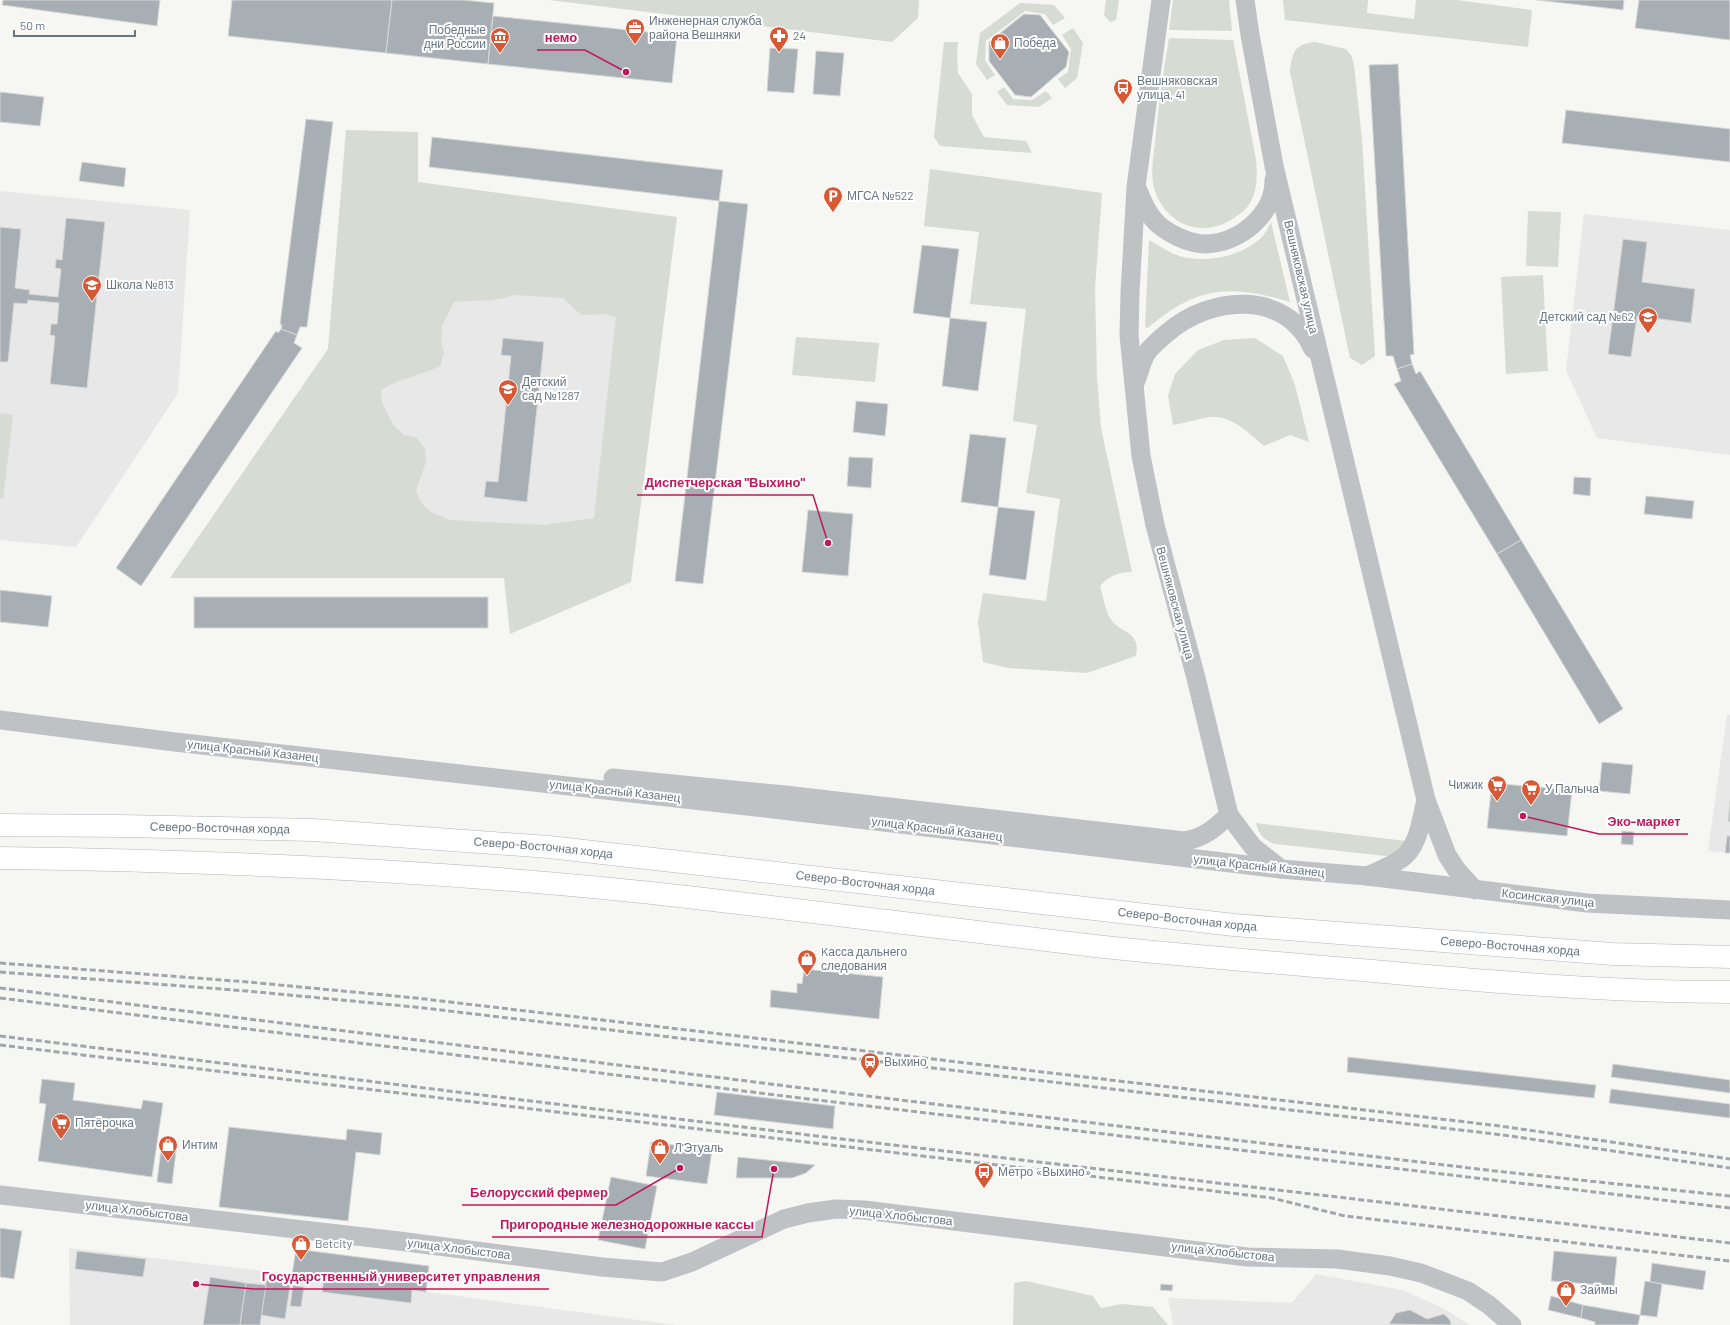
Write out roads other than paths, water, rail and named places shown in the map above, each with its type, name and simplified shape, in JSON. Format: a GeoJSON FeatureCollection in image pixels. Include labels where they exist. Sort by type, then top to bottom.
{"type":"FeatureCollection","features":[{"type":"Feature","properties":{"kind":"main road","name":"Северо-Восточная хорда"},"geometry":{"type":"LineString","coordinates":[[0,825],[312,830],[549,847],[1234,925],[1598,953],[1730,957]]}},
{"type":"Feature","properties":{"kind":"main road"},"geometry":{"type":"LineString","coordinates":[[0,858],[249,863],[378,869],[508,879],[693,897],[1093,946],[1243,960],[1551,986],[1688,992],[1730,992]]}},
{"type":"Feature","properties":{"kind":"street","name":"Вешняковская улица"},"geometry":{"type":"LineString","coordinates":[[1161,0],[1136,187],[1129,335],[1133,388],[1142,456],[1155,525],[1196,678],[1229,815],[1253,847],[1280,869]]}},
{"type":"Feature","properties":{"kind":"street","name":"Вешняковская улица"},"geometry":{"type":"LineString","coordinates":[[1245,0],[1274,166],[1426,800],[1447,855],[1456,869],[1476,890]]}},
{"type":"Feature","properties":{"kind":"street","name":"Вешняковская улица"},"geometry":{"type":"LineString","coordinates":[[1136,187],[1145,206],[1158,224],[1181,239],[1206,244],[1232,238],[1254,224],[1267,209],[1274,187],[1274,166]]}},
{"type":"Feature","properties":{"kind":"street","name":"Вешняковская улица"},"geometry":{"type":"LineString","coordinates":[[1133,388],[1146,354],[1158,340],[1178,324],[1203,310],[1239,304],[1251,304],[1276,310],[1295,323],[1309,340],[1327,388]]}},
{"type":"Feature","properties":{"kind":"street","name":"улица Красный Казанец"},"geometry":{"type":"LineString","coordinates":[[0,720],[1280,869],[1367,876]]}},
{"type":"Feature","properties":{"kind":"street","name":"улица Красный Казанец"},"geometry":{"type":"LineString","coordinates":[[506,779],[544,772],[650,781],[1184,841],[1206,835],[1229,815]]}},
{"type":"Feature","properties":{"kind":"street","name":"Вешняковская улица"},"geometry":{"type":"LineString","coordinates":[[1367,876],[1401,859],[1410,850],[1416,837],[1426,800]]}},
{"type":"Feature","properties":{"kind":"street","name":"Косинская улица"},"geometry":{"type":"LineString","coordinates":[[1367,876],[1587,903],[1730,910]]}},
{"type":"Feature","properties":{"kind":"street","name":"улица Хлобыстова"},"geometry":{"type":"LineString","coordinates":[[0,1195],[617,1268],[662,1272],[692,1262],[784,1219],[808,1213],[836,1209],[864,1210],[1247,1257],[1337,1259],[1390,1266],[1421,1273],[1468,1291],[1489,1305],[1512,1325]]}},
{"type":"Feature","properties":{"kind":"railway"},"geometry":{"type":"LineString","coordinates":[[0,963],[248,982],[416,998],[1500,1126],[1730,1159]]}},
{"type":"Feature","properties":{"kind":"railway"},"geometry":{"type":"LineString","coordinates":[[0,972],[247,991],[415,1007],[1503,1135],[1730,1168]]}},
{"type":"Feature","properties":{"kind":"railway"},"geometry":{"type":"LineString","coordinates":[[0,988],[867,1096],[1495,1171],[1730,1196]]}},
{"type":"Feature","properties":{"kind":"railway"},"geometry":{"type":"LineString","coordinates":[[0,998],[800,1098],[1730,1208]]}},
{"type":"Feature","properties":{"kind":"railway"},"geometry":{"type":"LineString","coordinates":[[0,1036],[825,1137],[1730,1243]]}},
{"type":"Feature","properties":{"kind":"railway"},"geometry":{"type":"LineString","coordinates":[[0,1045],[1272,1198],[1345,1216],[1730,1261]]}},
{"type":"Feature","properties":{"kind":"place","name":"Инженерная служба района Вешняки"},"geometry":{"type":"Point","coordinates":[635,45]}},
{"type":"Feature","properties":{"kind":"place","name":"24"},"geometry":{"type":"Point","coordinates":[779,53]}},
{"type":"Feature","properties":{"kind":"place","name":"Победные дни России"},"geometry":{"type":"Point","coordinates":[500,54]}},
{"type":"Feature","properties":{"kind":"place","name":"Победа"},"geometry":{"type":"Point","coordinates":[1000,60]}},
{"type":"Feature","properties":{"kind":"place","name":"немо"},"geometry":{"type":"Point","coordinates":[626,72]}},
{"type":"Feature","properties":{"kind":"place","name":"Вешняковская улица, 41"},"geometry":{"type":"Point","coordinates":[1123,105]}},
{"type":"Feature","properties":{"kind":"place","name":"МГСА №522"},"geometry":{"type":"Point","coordinates":[833,213]}},
{"type":"Feature","properties":{"kind":"place","name":"Школа №813"},"geometry":{"type":"Point","coordinates":[92,302]}},
{"type":"Feature","properties":{"kind":"place","name":"Детский сад №62"},"geometry":{"type":"Point","coordinates":[1648,334]}},
{"type":"Feature","properties":{"kind":"place","name":"Детский сад №1287"},"geometry":{"type":"Point","coordinates":[508,406]}},
{"type":"Feature","properties":{"kind":"place","name":"Диспетчерская \"Выхино\""},"geometry":{"type":"Point","coordinates":[828,543]}},
{"type":"Feature","properties":{"kind":"place","name":"Чижик"},"geometry":{"type":"Point","coordinates":[1497,802]}},
{"type":"Feature","properties":{"kind":"place","name":"У Палыча"},"geometry":{"type":"Point","coordinates":[1531,806]}},
{"type":"Feature","properties":{"kind":"place","name":"Эко-маркет"},"geometry":{"type":"Point","coordinates":[1523,816]}},
{"type":"Feature","properties":{"kind":"place","name":"Kасса дальнего следования"},"geometry":{"type":"Point","coordinates":[807,976]}},
{"type":"Feature","properties":{"kind":"place","name":"Выхино"},"geometry":{"type":"Point","coordinates":[870,1079]}},
{"type":"Feature","properties":{"kind":"place","name":"Пятёрочка"},"geometry":{"type":"Point","coordinates":[61,1140]}},
{"type":"Feature","properties":{"kind":"place","name":"Интим"},"geometry":{"type":"Point","coordinates":[168,1162]}},
{"type":"Feature","properties":{"kind":"place","name":"Л'Этуаль"},"geometry":{"type":"Point","coordinates":[660,1165]}},
{"type":"Feature","properties":{"kind":"place","name":"Белорусский фермер"},"geometry":{"type":"Point","coordinates":[680,1168]}},
{"type":"Feature","properties":{"kind":"place","name":"Пригородные железнодорожные кассы"},"geometry":{"type":"Point","coordinates":[774,1169]}},
{"type":"Feature","properties":{"kind":"place","name":"Метро «Выхино»"},"geometry":{"type":"Point","coordinates":[984,1189]}},
{"type":"Feature","properties":{"kind":"place","name":"Betcity"},"geometry":{"type":"Point","coordinates":[301,1261]}},
{"type":"Feature","properties":{"kind":"place","name":"Государственный университет управления"},"geometry":{"type":"Point","coordinates":[196,1284]}},
{"type":"Feature","properties":{"kind":"place","name":"Займы"},"geometry":{"type":"Point","coordinates":[1566,1307]}}]}
